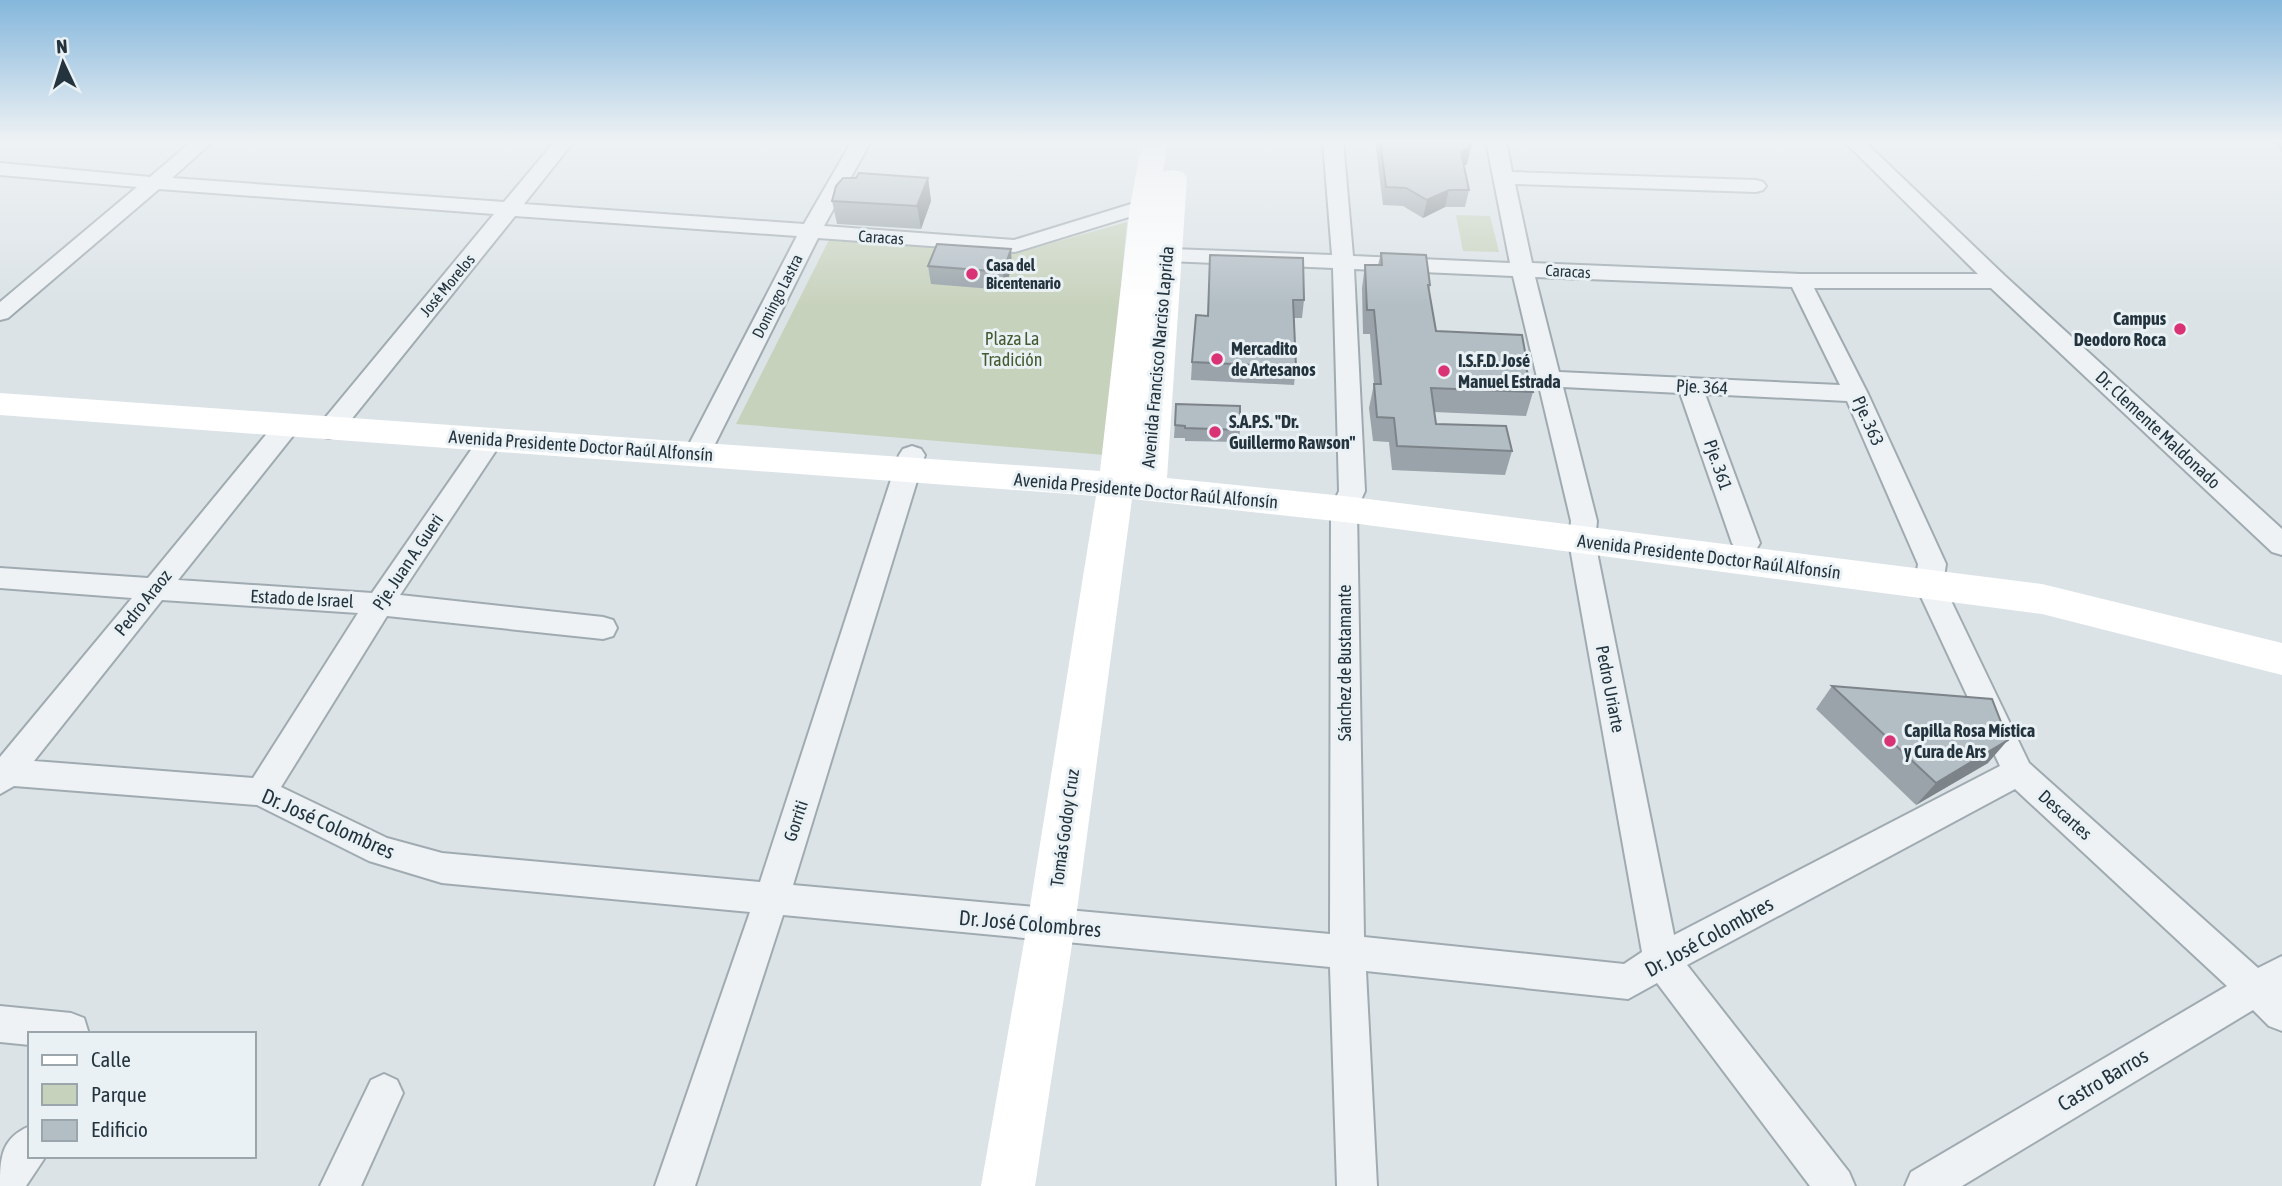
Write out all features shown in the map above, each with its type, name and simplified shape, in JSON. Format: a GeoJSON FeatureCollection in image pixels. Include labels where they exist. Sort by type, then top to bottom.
{"type":"FeatureCollection","features":[{"type":"Feature","properties":{"kind":"main road","name":"Avenida Francisco Narciso Laprida"},"geometry":{"type":"LineString","coordinates":[[1133,479],[1157,196]]}},
{"type":"Feature","properties":{"kind":"main road","name":"Avenida Francisco Narciso Laprida"},"geometry":{"type":"LineString","coordinates":[[1157,207],[1160,196]]}},
{"type":"Feature","properties":{"kind":"main road","name":"Avenida Presidente Doctor Raúl Alfonsín"},"geometry":{"type":"LineString","coordinates":[[0,389],[491,440],[700,446]]}},
{"type":"Feature","properties":{"kind":"main road","name":"Avenida Presidente Doctor Raúl Alfonsín"},"geometry":{"type":"LineString","coordinates":[[0,404],[287,426],[335,422],[700,446],[1133,479],[1348,500],[1931,574],[2029,577],[2282,640]]}},
{"type":"Feature","properties":{"kind":"main road","name":"Tomás Godoy Cruz"},"geometry":{"type":"LineString","coordinates":[[1008,1186],[1051,925],[1133,479]]}},
{"type":"Feature","properties":{"kind":"main road","name":"Avenida Presidente Doctor Raúl Alfonsín"},"geometry":{"type":"LineString","coordinates":[[1583,531],[1746,543],[1931,574],[2282,659]]}},
{"type":"Feature","properties":{"kind":"street"},"geometry":{"type":"LineString","coordinates":[[0,313],[139,196]]}},
{"type":"Feature","properties":{"kind":"street","name":"Caracas"},"geometry":{"type":"LineString","coordinates":[[337,196],[1015,246],[1157,207]]}},
{"type":"Feature","properties":{"kind":"street","name":"José Morelos"},"geometry":{"type":"LineString","coordinates":[[335,422],[520,196]]}},
{"type":"Feature","properties":{"kind":"street","name":"Domingo Lastra"},"geometry":{"type":"LineString","coordinates":[[700,446],[830,196]]}},
{"type":"Feature","properties":{"kind":"street","name":"Sánchez de Bustamante"},"geometry":{"type":"LineString","coordinates":[[1338,196],[1343,261],[1348,500],[1347,953],[1357,1186]]}},
{"type":"Feature","properties":{"kind":"street","name":"Pedro Uriarte"},"geometry":{"type":"LineString","coordinates":[[1508,196],[1583,531],[1661,960],[1835,1186]]}},
{"type":"Feature","properties":{"kind":"street","name":"Dr. Clemente Maldonado"},"geometry":{"type":"LineString","coordinates":[[1910,196],[1997,281],[2282,545]]}},
{"type":"Feature","properties":{"kind":"street","name":"Caracas"},"geometry":{"type":"LineString","coordinates":[[1153,255],[1800,281],[1997,281]]}},
{"type":"Feature","properties":{"kind":"street","name":"Pje. 363"},"geometry":{"type":"LineString","coordinates":[[1800,281],[1856,394],[1931,574]]}},
{"type":"Feature","properties":{"kind":"street","name":"Pje. 364"},"geometry":{"type":"LineString","coordinates":[[1549,379],[1856,394]]}},
{"type":"Feature","properties":{"kind":"street","name":"Pje. 361"},"geometry":{"type":"LineString","coordinates":[[1690,387],[1746,543]]}},
{"type":"Feature","properties":{"kind":"street","name":"Pedro Araoz"},"geometry":{"type":"LineString","coordinates":[[3,776],[287,426]]}},
{"type":"Feature","properties":{"kind":"street","name":"Pje. Juan A. Gueri"},"geometry":{"type":"LineString","coordinates":[[261,792],[379,604],[491,440]]}},
{"type":"Feature","properties":{"kind":"street","name":"Gorriti"},"geometry":{"type":"LineString","coordinates":[[675,1186],[771,900],[910,463]]}},
{"type":"Feature","properties":{"kind":"street","name":"Descartes"},"geometry":{"type":"LineString","coordinates":[[1931,574],[2018,772],[2274,991]]}},
{"type":"Feature","properties":{"kind":"street","name":"Estado de Israel"},"geometry":{"type":"LineString","coordinates":[[0,578],[379,604],[603,628]]}},
{"type":"Feature","properties":{"kind":"street","name":"Dr. José Colombres"},"geometry":{"type":"LineString","coordinates":[[3,776],[261,792],[381,852],[442,868],[1628,982],[1661,960],[2018,772]]}},
{"type":"Feature","properties":{"kind":"street","name":"Castro Barros"},"geometry":{"type":"LineString","coordinates":[[1925,1186],[2274,991]]}},
{"type":"Feature","properties":{"kind":"street"},"geometry":{"type":"LineString","coordinates":[[0,1024],[71,1032]]}},
{"type":"Feature","properties":{"kind":"street"},"geometry":{"type":"LineString","coordinates":[[340,1186],[384,1093]]}},
{"type":"Feature","properties":{"kind":"street"},"geometry":{"type":"LineString","coordinates":[[3,1186],[28,1148]]}},
{"type":"Feature","properties":{"kind":"green space"},"geometry":{"type":"Polygon","coordinates":[[[1456,215],[1490,216],[1499,252],[1463,251],[1456,215]]]}},
{"type":"Feature","properties":{"kind":"green space","name":"Plaza La Tradición"},"geometry":{"type":"Polygon","coordinates":[[[1127,222],[1105,455],[736,424],[829,240],[1019,252],[1127,222]]]}},
{"type":"Feature","properties":{"kind":"building"},"geometry":{"type":"Polygon","coordinates":[[[833,196],[921,196],[917,206],[832,201],[833,196]]]}},
{"type":"Feature","properties":{"kind":"building"},"geometry":{"type":"Polygon","coordinates":[[[937,244],[1011,249],[1003,272],[928,266],[937,244]]]}},
{"type":"Feature","properties":{"kind":"building"},"geometry":{"type":"Polygon","coordinates":[[[1381,253],[1426,255],[1436,331],[1522,335],[1526,357],[1523,357],[1533,392],[1431,388],[1436,424],[1506,426],[1512,451],[1397,446],[1394,418],[1377,417],[1374,384],[1381,384],[1374,310],[1367,310],[1365,265],[1382,265],[1381,253]]]}},
{"type":"Feature","properties":{"kind":"building"},"geometry":{"type":"Polygon","coordinates":[[[1210,255],[1303,258],[1304,300],[1293,300],[1296,367],[1192,362],[1196,315],[1208,316],[1210,255]]]}},
{"type":"Feature","properties":{"kind":"building"},"geometry":{"type":"Polygon","coordinates":[[[1176,404],[1240,406],[1240,430],[1185,428],[1175,425],[1176,404]]]}},
{"type":"Feature","properties":{"kind":"building"},"geometry":{"type":"Polygon","coordinates":[[[1832,686],[1992,699],[2008,740],[1936,783],[1832,686]]]}},
{"type":"Feature","properties":{"kind":"place","name":"Casa del Bicentenario"},"geometry":{"type":"Point","coordinates":[972,274]}},
{"type":"Feature","properties":{"kind":"place","name":"Campus Deodoro Roca"},"geometry":{"type":"Point","coordinates":[2180,329]}},
{"type":"Feature","properties":{"kind":"place","name":"Mercadito de Artesanos"},"geometry":{"type":"Point","coordinates":[1217,359]}},
{"type":"Feature","properties":{"kind":"place","name":"I.S.F.D. José Manuel Estrada"},"geometry":{"type":"Point","coordinates":[1444,371]}},
{"type":"Feature","properties":{"kind":"place","name":"S.A.P.S. \"Dr. Guillermo Rawson\""},"geometry":{"type":"Point","coordinates":[1215,432]}},
{"type":"Feature","properties":{"kind":"place","name":"Capilla Rosa Mística y Cura de Ars"},"geometry":{"type":"Point","coordinates":[1890,741]}}]}
